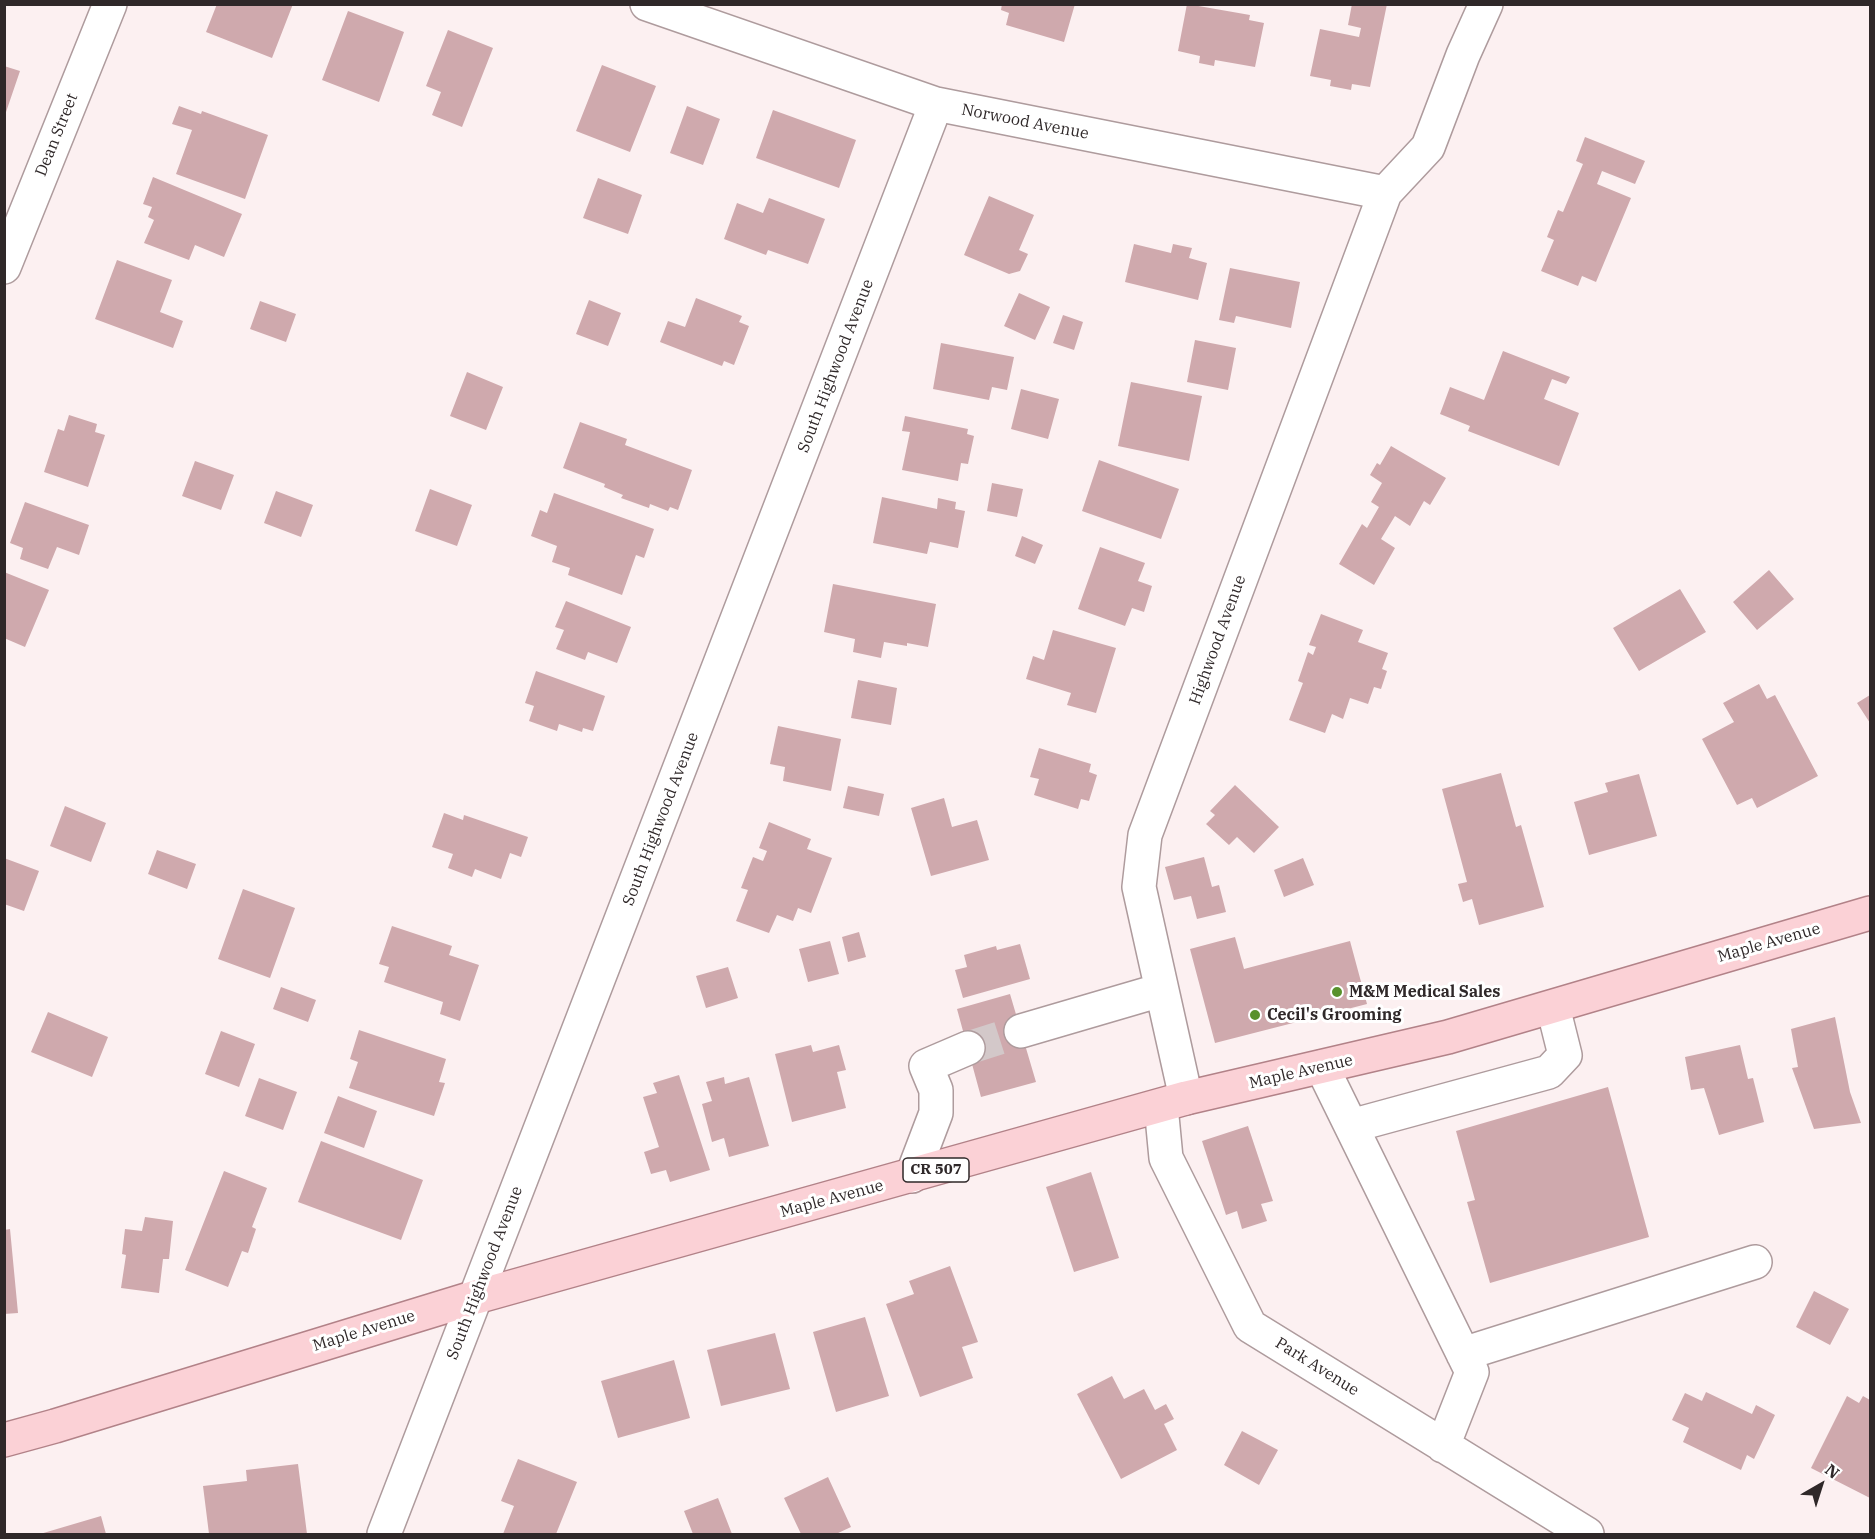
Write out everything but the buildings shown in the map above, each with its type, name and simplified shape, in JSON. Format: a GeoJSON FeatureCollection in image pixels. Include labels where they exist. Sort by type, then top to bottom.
{"type":"FeatureCollection","features":[{"type":"Feature","properties":{"kind":"main road","name":"Maple Avenue"},"geometry":{"type":"LineString","coordinates":[[4,1440],[476,1297],[1174,1102],[1448,1037],[1870,913]]}},
{"type":"Feature","properties":{"kind":"street","name":"Dean Street"},"geometry":{"type":"LineString","coordinates":[[4,267],[13,219],[110,4]]}},
{"type":"Feature","properties":{"kind":"street","name":"Norwood Avenue"},"geometry":{"type":"LineString","coordinates":[[647,4],[706,15],[936,104],[1395,182]]}},
{"type":"Feature","properties":{"kind":"street","name":"Highwood Avenue"},"geometry":{"type":"LineString","coordinates":[[1174,1102],[1161,990],[1139,887],[1145,835],[1395,182],[1428,147],[1463,55],[1486,4]]}},
{"type":"Feature","properties":{"kind":"street","name":"South Highwood Avenue"},"geometry":{"type":"LineString","coordinates":[[384,1534],[936,104]]}},
{"type":"Feature","properties":{"kind":"street"},"geometry":{"type":"LineString","coordinates":[[1021,1031],[1161,990]]}},
{"type":"Feature","properties":{"kind":"street"},"geometry":{"type":"LineString","coordinates":[[1351,1126],[1549,1072],[1565,1055],[1553,1006]]}},
{"type":"Feature","properties":{"kind":"street"},"geometry":{"type":"LineString","coordinates":[[912,1176],[936,1113],[936,1090],[926,1066],[968,1048]]}},
{"type":"Feature","properties":{"kind":"street"},"geometry":{"type":"LineString","coordinates":[[1322,1067],[1472,1372],[1443,1446]]}},
{"type":"Feature","properties":{"kind":"street","name":"Park Avenue"},"geometry":{"type":"LineString","coordinates":[[1174,1102],[1166,1158],[1250,1326],[1587,1534]]}},
{"type":"Feature","properties":{"kind":"street"},"geometry":{"type":"LineString","coordinates":[[1463,1354],[1755,1262]]}},
{"type":"Feature","properties":{"kind":"tunnel"},"geometry":{"type":"LineString","coordinates":[[968,1048],[1021,1031]]}},
{"type":"Feature","properties":{"kind":"place","name":"M&M Medical Sales"},"geometry":{"type":"Point","coordinates":[1337,992]}},
{"type":"Feature","properties":{"kind":"place","name":"Cecil's Grooming"},"geometry":{"type":"Point","coordinates":[1255,1015]}}]}
